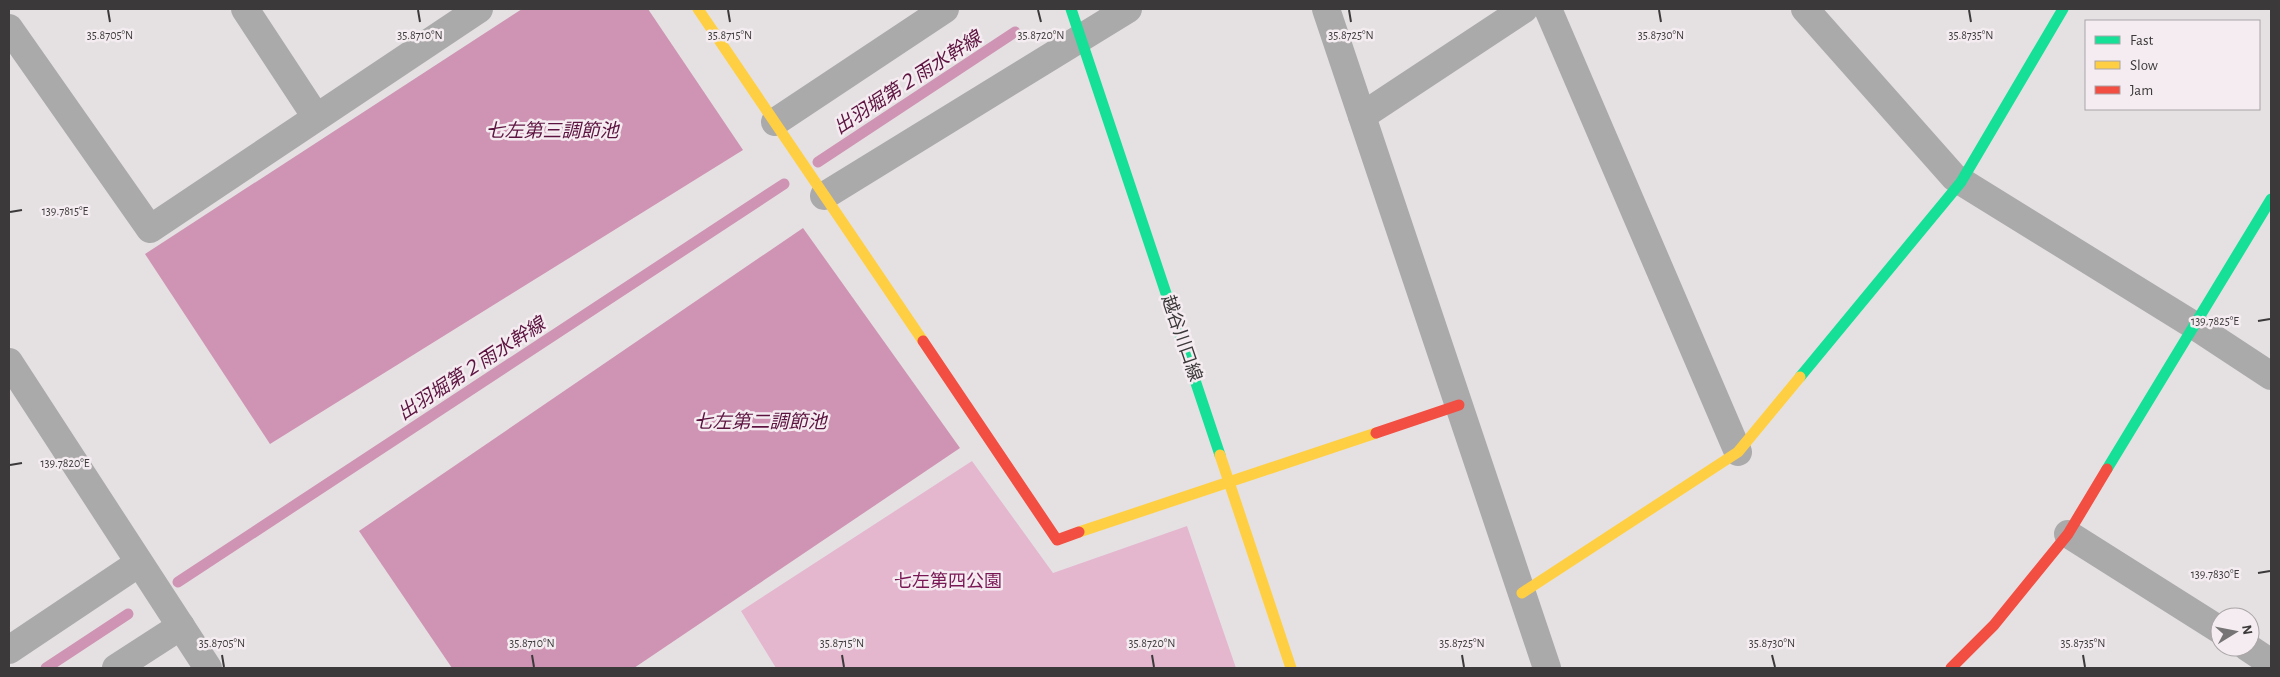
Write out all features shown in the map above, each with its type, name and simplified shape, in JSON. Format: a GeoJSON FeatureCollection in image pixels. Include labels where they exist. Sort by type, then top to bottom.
{"type":"FeatureCollection","features":[{"type":"Feature","properties":{"kind":"street"},"geometry":{"type":"LineString","coordinates":[[245,9],[316,118]]}},
{"type":"Feature","properties":{"kind":"street"},"geometry":{"type":"LineString","coordinates":[[9,28],[150,228],[479,9]]}},
{"type":"Feature","properties":{"kind":"street"},"geometry":{"type":"LineString","coordinates":[[698,9],[1057,540],[1459,405]]}},
{"type":"Feature","properties":{"kind":"street"},"geometry":{"type":"LineString","coordinates":[[775,122],[945,9]]}},
{"type":"Feature","properties":{"kind":"street","name":"越谷川口線"},"geometry":{"type":"LineString","coordinates":[[1071,9],[1291,668]]}},
{"type":"Feature","properties":{"kind":"street"},"geometry":{"type":"LineString","coordinates":[[824,196],[1128,9]]}},
{"type":"Feature","properties":{"kind":"street"},"geometry":{"type":"LineString","coordinates":[[1326,9],[1547,668]]}},
{"type":"Feature","properties":{"kind":"street"},"geometry":{"type":"LineString","coordinates":[[1362,116],[1524,9]]}},
{"type":"Feature","properties":{"kind":"street"},"geometry":{"type":"LineString","coordinates":[[1548,9],[1738,452]]}},
{"type":"Feature","properties":{"kind":"street"},"geometry":{"type":"LineString","coordinates":[[1806,9],[1954,178],[2195,326],[2271,376]]}},
{"type":"Feature","properties":{"kind":"street"},"geometry":{"type":"LineString","coordinates":[[1522,593],[1738,452],[1962,182],[2063,9]]}},
{"type":"Feature","properties":{"kind":"street"},"geometry":{"type":"LineString","coordinates":[[1951,668],[1994,625],[2068,534],[2271,198]]}},
{"type":"Feature","properties":{"kind":"street"},"geometry":{"type":"LineString","coordinates":[[9,362],[208,668]]}},
{"type":"Feature","properties":{"kind":"street"},"geometry":{"type":"LineString","coordinates":[[2068,534],[2210,624]]}},
{"type":"Feature","properties":{"kind":"street"},"geometry":{"type":"LineString","coordinates":[[9,650],[139,563]]}},
{"type":"Feature","properties":{"kind":"street"},"geometry":{"type":"LineString","coordinates":[[116,668],[181,626]]}},
{"type":"Feature","properties":{"kind":"street"},"geometry":{"type":"LineString","coordinates":[[2260,655],[2271,662]]}},
{"type":"Feature","properties":{"kind":"green space","name":"七左第四公園"},"geometry":{"type":"Polygon","coordinates":[[[972,461],[1053,573],[1187,526],[1236,668],[776,668],[741,611],[972,461]]]}},
{"type":"Feature","properties":{"kind":"water","name":"七左第三調節池"},"geometry":{"type":"Polygon","coordinates":[[[522,9],[648,9],[743,150],[270,444],[145,254],[522,9]]]}},
{"type":"Feature","properties":{"kind":"water","name":"七左第二調節池"},"geometry":{"type":"Polygon","coordinates":[[[803,228],[960,448],[634,668],[452,668],[359,531],[803,228]]]}},
{"type":"Feature","properties":{"kind":"waterway","name":"出羽堀第２雨水幹線"},"geometry":{"type":"LineString","coordinates":[[818,162],[1015,32]]}},
{"type":"Feature","properties":{"kind":"waterway","name":"出羽堀第２雨水幹線"},"geometry":{"type":"LineString","coordinates":[[178,582],[784,184]]}},
{"type":"Feature","properties":{"kind":"waterway","name":"出羽堀第２雨水幹線"},"geometry":{"type":"LineString","coordinates":[[46,668],[128,614]]}},
{"type":"Feature","properties":{"kind":"traffic: fast"},"geometry":{"type":"LineString","coordinates":[[1071,9],[1220,455]]}},
{"type":"Feature","properties":{"kind":"traffic: fast"},"geometry":{"type":"LineString","coordinates":[[1800,377],[1961,182],[2063,9]]}},
{"type":"Feature","properties":{"kind":"traffic: fast"},"geometry":{"type":"LineString","coordinates":[[2107,469],[2271,199]]}},
{"type":"Feature","properties":{"kind":"traffic: slow"},"geometry":{"type":"LineString","coordinates":[[698,9],[923,341]]}},
{"type":"Feature","properties":{"kind":"traffic: slow"},"geometry":{"type":"LineString","coordinates":[[1522,593],[1738,452],[1800,377]]}},
{"type":"Feature","properties":{"kind":"traffic: slow"},"geometry":{"type":"LineString","coordinates":[[1079,532],[1376,433]]}},
{"type":"Feature","properties":{"kind":"traffic: slow"},"geometry":{"type":"LineString","coordinates":[[1220,455],[1291,668]]}},
{"type":"Feature","properties":{"kind":"traffic: jam"},"geometry":{"type":"LineString","coordinates":[[923,341],[1057,540],[1079,532]]}},
{"type":"Feature","properties":{"kind":"traffic: jam"},"geometry":{"type":"LineString","coordinates":[[1376,433],[1459,405]]}},
{"type":"Feature","properties":{"kind":"traffic: jam"},"geometry":{"type":"LineString","coordinates":[[1951,668],[1994,625],[2068,534],[2107,469]]}}]}
